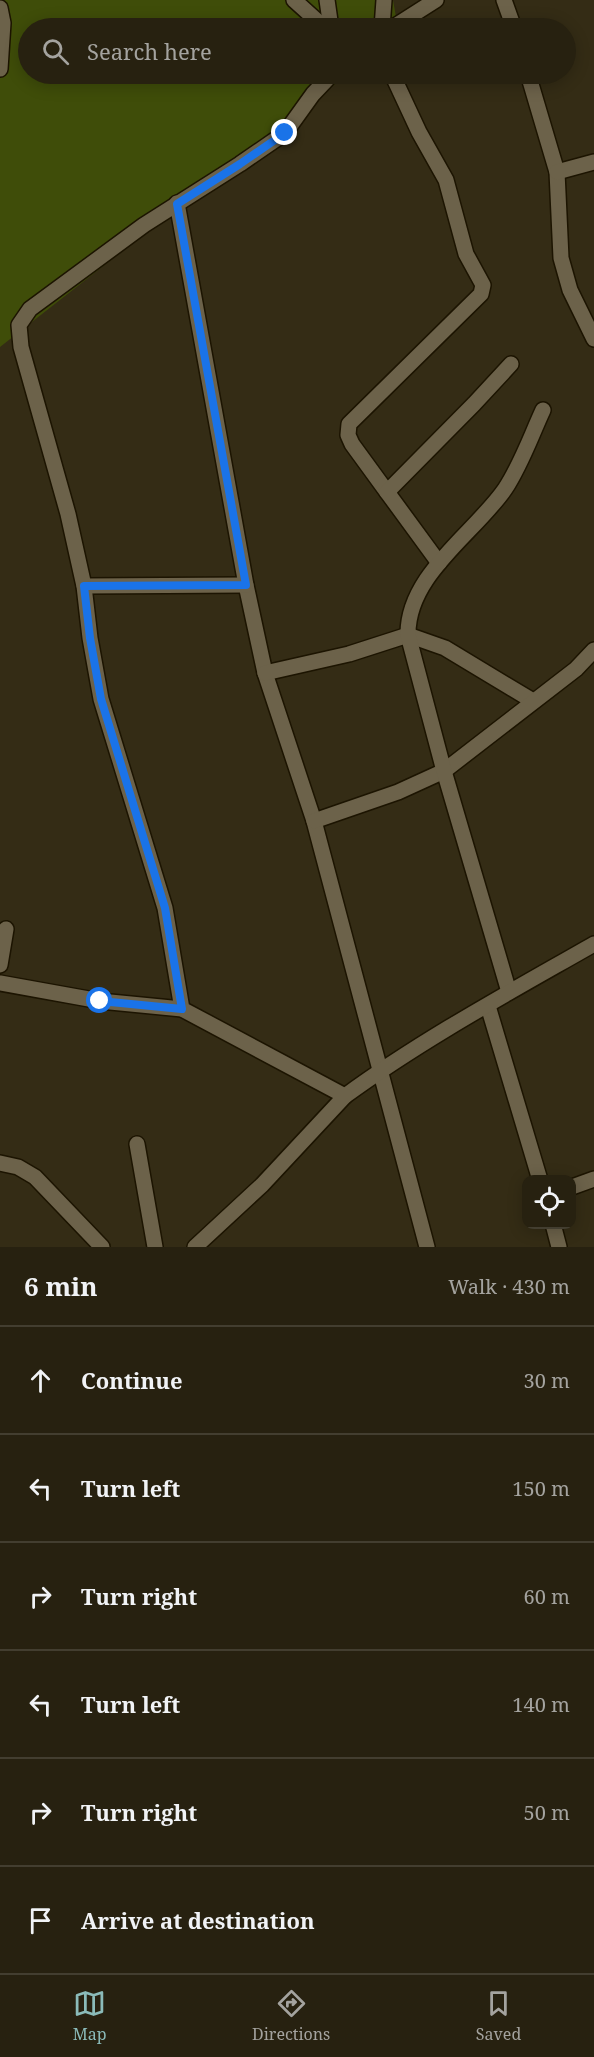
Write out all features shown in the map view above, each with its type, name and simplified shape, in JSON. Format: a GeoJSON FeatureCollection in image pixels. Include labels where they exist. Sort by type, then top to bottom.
{"type":"FeatureCollection","features":[{"type":"Feature","properties":{"kind":"street"},"geometry":{"type":"LineString","coordinates":[[294,0],[314,18]]}},
{"type":"Feature","properties":{"kind":"street"},"geometry":{"type":"LineString","coordinates":[[327,0],[330,18]]}},
{"type":"Feature","properties":{"kind":"street"},"geometry":{"type":"LineString","coordinates":[[383,18],[384,0]]}},
{"type":"Feature","properties":{"kind":"street"},"geometry":{"type":"LineString","coordinates":[[408,18],[436,0]]}},
{"type":"Feature","properties":{"kind":"street"},"geometry":{"type":"LineString","coordinates":[[504,0],[510,18]]}},
{"type":"Feature","properties":{"kind":"street"},"geometry":{"type":"LineString","coordinates":[[0,8],[3,23],[0,69]]}},
{"type":"Feature","properties":{"kind":"street"},"geometry":{"type":"LineString","coordinates":[[182,1009],[165,908],[101,699],[90,638],[84,586],[68,514],[21,347],[19,325],[30,309],[144,225],[285,133],[322,84]]}},
{"type":"Feature","properties":{"kind":"street"},"geometry":{"type":"LineString","coordinates":[[397,84],[419,132],[446,180],[466,254],[483,285],[482,294],[349,424],[348,435],[352,444],[439,563]]}},
{"type":"Feature","properties":{"kind":"street"},"geometry":{"type":"LineString","coordinates":[[531,84],[557,172],[561,258],[570,291],[594,339]]}},
{"type":"Feature","properties":{"kind":"street"},"geometry":{"type":"LineString","coordinates":[[557,172],[594,162]]}},
{"type":"Feature","properties":{"kind":"street"},"geometry":{"type":"LineString","coordinates":[[177,204],[246,585],[265,673],[315,821],[427,1247]]}},
{"type":"Feature","properties":{"kind":"street"},"geometry":{"type":"LineString","coordinates":[[387,492],[511,364]]}},
{"type":"Feature","properties":{"kind":"street"},"geometry":{"type":"LineString","coordinates":[[509,992],[444,771],[408,635],[408,620],[413,603],[439,563],[503,492],[515,473],[543,410]]}},
{"type":"Feature","properties":{"kind":"street"},"geometry":{"type":"LineString","coordinates":[[84,586],[246,585]]}},
{"type":"Feature","properties":{"kind":"street"},"geometry":{"type":"LineString","coordinates":[[265,673],[339,657],[408,635],[445,648],[533,701]]}},
{"type":"Feature","properties":{"kind":"street"},"geometry":{"type":"LineString","coordinates":[[315,821],[398,792],[444,771],[576,669],[594,650]]}},
{"type":"Feature","properties":{"kind":"street"},"geometry":{"type":"LineString","coordinates":[[0,965],[6,929]]}},
{"type":"Feature","properties":{"kind":"street"},"geometry":{"type":"LineString","coordinates":[[195,1247],[262,1185],[345,1096],[380,1071],[509,992],[594,944]]}},
{"type":"Feature","properties":{"kind":"street"},"geometry":{"type":"LineString","coordinates":[[0,983],[100,1001],[182,1009],[345,1096]]}},
{"type":"Feature","properties":{"kind":"street"},"geometry":{"type":"LineString","coordinates":[[488,1006],[539,1175]]}},
{"type":"Feature","properties":{"kind":"street"},"geometry":{"type":"LineString","coordinates":[[137,1144],[155,1247]]}},
{"type":"Feature","properties":{"kind":"street"},"geometry":{"type":"LineString","coordinates":[[0,1162],[18,1167],[35,1177],[102,1247]]}},
{"type":"Feature","properties":{"kind":"street"},"geometry":{"type":"LineString","coordinates":[[576,1186],[594,1179]]}},
{"type":"Feature","properties":{"kind":"street"},"geometry":{"type":"LineString","coordinates":[[554,1229],[559,1247]]}},
{"type":"Feature","properties":{"kind":"green space"},"geometry":{"type":"Polygon","coordinates":[[[0,0],[393,0],[396,18],[18,18],[18,84],[335,84],[0,347],[0,0]]]}},
{"type":"Feature","properties":{"kind":"route"},"geometry":{"type":"LineString","coordinates":[[100,1001],[182,1009],[165,908],[101,699],[90,638],[84,586],[246,585],[177,204],[285,133]]}}]}
